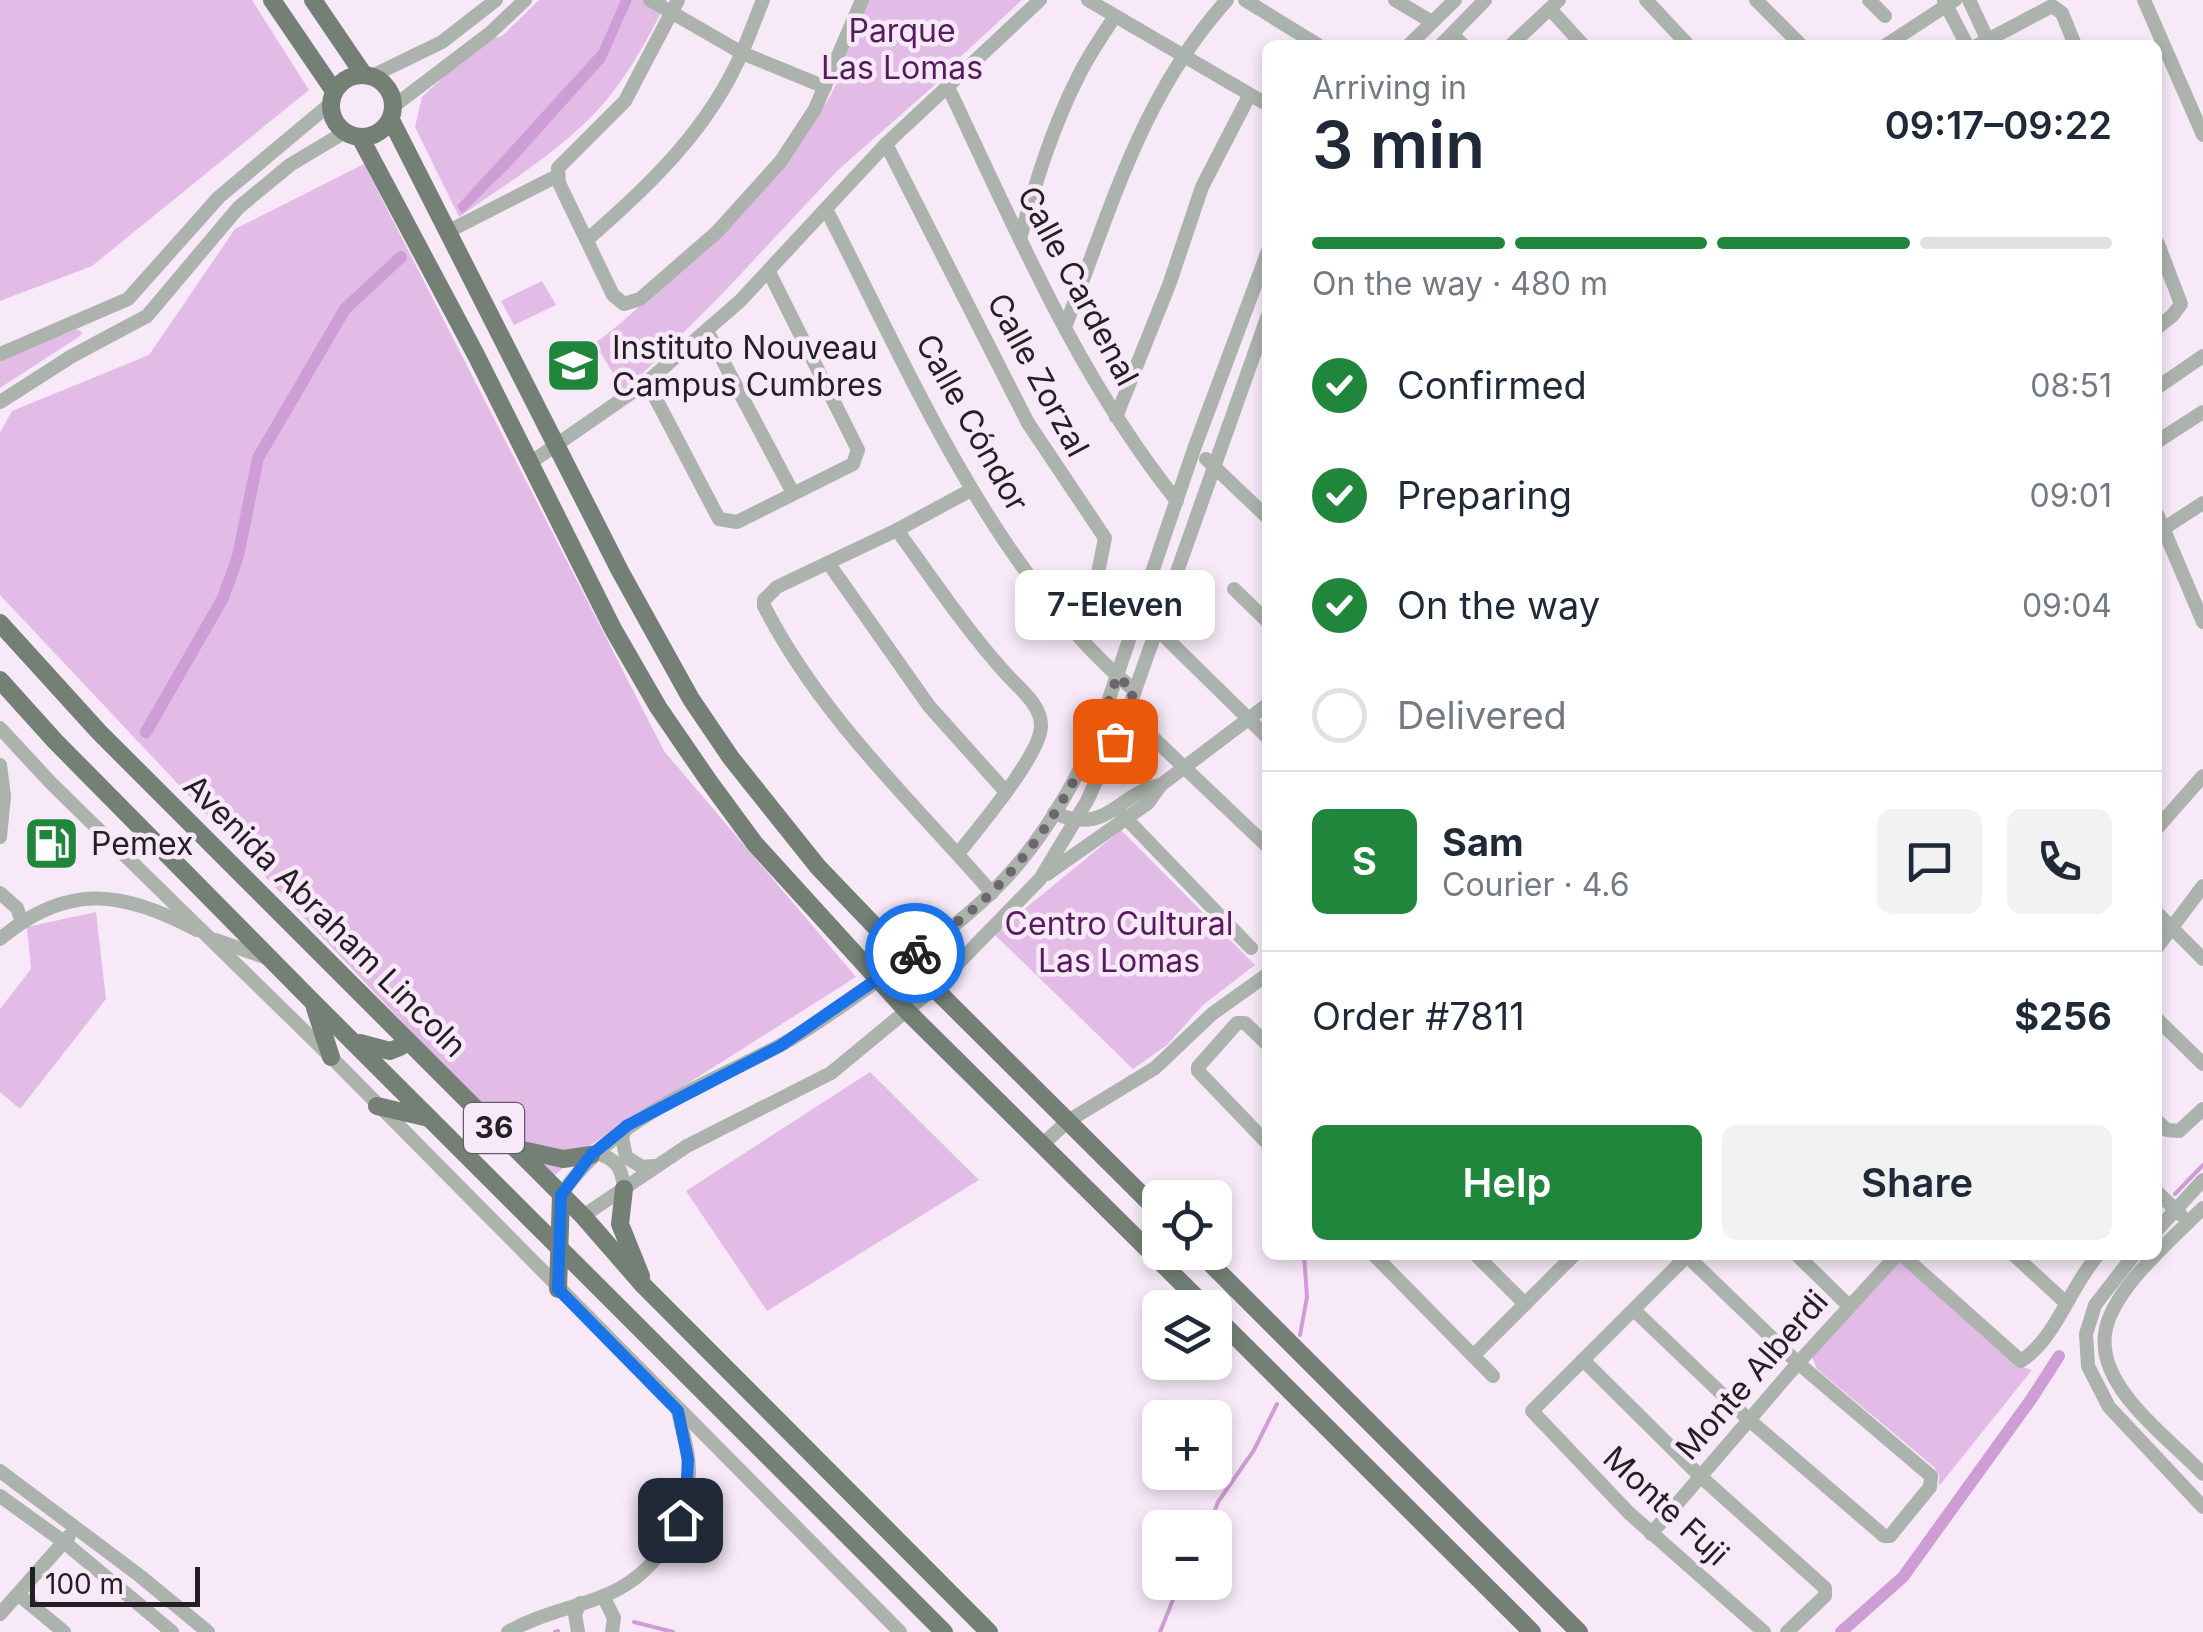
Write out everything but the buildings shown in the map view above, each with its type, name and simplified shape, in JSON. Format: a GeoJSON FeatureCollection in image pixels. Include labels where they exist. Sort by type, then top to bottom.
{"type":"FeatureCollection","features":[{"type":"Feature","properties":{"kind":"main road"},"geometry":{"type":"LineString","coordinates":[[272,0],[332,98],[332,115],[352,135],[476,355],[604,612],[658,707],[756,844],[907,1011],[1189,1290]]}},
{"type":"Feature","properties":{"kind":"main road"},"geometry":{"type":"LineString","coordinates":[[313,0],[368,75],[388,88],[392,113],[556,446],[652,632],[730,758],[818,866],[1142,1196]]}},
{"type":"Feature","properties":{"kind":"main road"},"geometry":{"type":"LineString","coordinates":[[332,98],[348,78],[368,75]]}},
{"type":"Feature","properties":{"kind":"main road"},"geometry":{"type":"LineString","coordinates":[[352,135],[374,135],[392,113]]}},
{"type":"Feature","properties":{"kind":"main road"},"geometry":{"type":"LineString","coordinates":[[476,355],[504,342]]}},
{"type":"Feature","properties":{"kind":"main road","name":"Avenida Abraham Lincoln"},"geometry":{"type":"LineString","coordinates":[[0,623],[99,732],[512,1147],[560,1204],[583,1216],[644,1286],[989,1632]]}},
{"type":"Feature","properties":{"kind":"main road"},"geometry":{"type":"LineString","coordinates":[[0,654],[15,641]]}},
{"type":"Feature","properties":{"kind":"main road","name":"36"},"geometry":{"type":"LineString","coordinates":[[0,680],[314,1003],[944,1632]]}},
{"type":"Feature","properties":{"kind":"main road"},"geometry":{"type":"LineString","coordinates":[[314,1003],[331,1056]]}},
{"type":"Feature","properties":{"kind":"main road"},"geometry":{"type":"LineString","coordinates":[[350,1039],[388,1052],[400,1047],[405,1038]]}},
{"type":"Feature","properties":{"kind":"main road"},"geometry":{"type":"LineString","coordinates":[[377,1106],[429,1118]]}},
{"type":"Feature","properties":{"kind":"main road"},"geometry":{"type":"LineString","coordinates":[[512,1147],[563,1160],[592,1153]]}},
{"type":"Feature","properties":{"kind":"main road"},"geometry":{"type":"LineString","coordinates":[[624,1189],[620,1224],[644,1286]]}},
{"type":"Feature","properties":{"kind":"main road"},"geometry":{"type":"LineString","coordinates":[[508,1196],[560,1204],[558,1289]]}},
{"type":"Feature","properties":{"kind":"main road"},"geometry":{"type":"LineString","coordinates":[[1217,1270],[1580,1632]]}},
{"type":"Feature","properties":{"kind":"main road"},"geometry":{"type":"LineString","coordinates":[[1232,1333],[1532,1632]]}},
{"type":"Feature","properties":{"kind":"street"},"geometry":{"type":"LineString","coordinates":[[368,75],[418,55],[460,31],[496,0]]}},
{"type":"Feature","properties":{"kind":"street"},"geometry":{"type":"LineString","coordinates":[[392,113],[525,0]]}},
{"type":"Feature","properties":{"kind":"street"},"geometry":{"type":"LineString","coordinates":[[650,0],[675,6],[742,53],[825,87]]}},
{"type":"Feature","properties":{"kind":"street"},"geometry":{"type":"LineString","coordinates":[[588,239],[649,186],[680,151],[742,53],[763,0]]}},
{"type":"Feature","properties":{"kind":"street"},"geometry":{"type":"LineString","coordinates":[[560,168],[618,302],[640,299],[716,232],[781,161],[825,87],[862,0]]}},
{"type":"Feature","properties":{"kind":"street"},"geometry":{"type":"LineString","coordinates":[[530,463],[647,382],[707,331],[769,272],[886,144],[1040,0]]}},
{"type":"Feature","properties":{"kind":"street"},"geometry":{"type":"LineString","coordinates":[[1088,0],[1262,103]]}},
{"type":"Feature","properties":{"kind":"street"},"geometry":{"type":"LineString","coordinates":[[1065,327],[1157,96],[1182,54],[1227,0]]}},
{"type":"Feature","properties":{"kind":"street"},"geometry":{"type":"LineString","coordinates":[[1245,0],[1310,40]]}},
{"type":"Feature","properties":{"kind":"street"},"geometry":{"type":"LineString","coordinates":[[1395,0],[1432,22]]}},
{"type":"Feature","properties":{"kind":"street"},"geometry":{"type":"LineString","coordinates":[[1414,40],[1455,0]]}},
{"type":"Feature","properties":{"kind":"street"},"geometry":{"type":"LineString","coordinates":[[1458,39],[1485,0]]}},
{"type":"Feature","properties":{"kind":"street"},"geometry":{"type":"LineString","coordinates":[[1646,0],[1683,40]]}},
{"type":"Feature","properties":{"kind":"street"},"geometry":{"type":"LineString","coordinates":[[1756,0],[1795,40]]}},
{"type":"Feature","properties":{"kind":"street"},"geometry":{"type":"LineString","coordinates":[[1869,0],[1885,16]]}},
{"type":"Feature","properties":{"kind":"street"},"geometry":{"type":"LineString","coordinates":[[1969,0],[1984,40]]}},
{"type":"Feature","properties":{"kind":"street"},"geometry":{"type":"LineString","coordinates":[[2144,0],[2161,40]]}},
{"type":"Feature","properties":{"kind":"street"},"geometry":{"type":"LineString","coordinates":[[1893,40],[1948,2],[1964,40]]}},
{"type":"Feature","properties":{"kind":"street"},"geometry":{"type":"LineString","coordinates":[[1516,40],[1554,5],[1580,40]]}},
{"type":"Feature","properties":{"kind":"street"},"geometry":{"type":"LineString","coordinates":[[449,231],[560,168],[625,100],[675,6]]}},
{"type":"Feature","properties":{"kind":"street"},"geometry":{"type":"LineString","coordinates":[[1990,40],[2052,6],[2062,13],[2072,40]]}},
{"type":"Feature","properties":{"kind":"street"},"geometry":{"type":"LineString","coordinates":[[1020,239],[1064,106],[1079,73],[1115,16]]}},
{"type":"Feature","properties":{"kind":"street"},"geometry":{"type":"LineString","coordinates":[[2162,41],[2203,135]]}},
{"type":"Feature","properties":{"kind":"street"},"geometry":{"type":"LineString","coordinates":[[418,55],[434,78]]}},
{"type":"Feature","properties":{"kind":"street","name":"Calle Cardenal"},"geometry":{"type":"LineString","coordinates":[[948,87],[1065,327],[1116,416],[1176,500]]}},
{"type":"Feature","properties":{"kind":"street"},"geometry":{"type":"LineString","coordinates":[[1116,416],[1169,285],[1202,187],[1249,96]]}},
{"type":"Feature","properties":{"kind":"street"},"geometry":{"type":"LineString","coordinates":[[0,354],[128,299],[220,197],[332,98]]}},
{"type":"Feature","properties":{"kind":"street"},"geometry":{"type":"LineString","coordinates":[[0,402],[72,356],[147,316],[238,208],[290,164],[352,135]]}},
{"type":"Feature","properties":{"kind":"street","name":"Calle Zorzal"},"geometry":{"type":"LineString","coordinates":[[886,144],[1028,423],[1105,538],[1098,573],[1073,631]]}},
{"type":"Feature","properties":{"kind":"street","name":"Calle Cóndor"},"geometry":{"type":"LineString","coordinates":[[826,209],[971,490],[1073,631],[1134,691]]}},
{"type":"Feature","properties":{"kind":"street"},"geometry":{"type":"LineString","coordinates":[[2162,254],[2181,304],[2162,324]]}},
{"type":"Feature","properties":{"kind":"street"},"geometry":{"type":"LineString","coordinates":[[560,1204],[592,1153],[628,1125],[780,1046],[879,980],[992,893],[1030,848],[1080,770],[1262,267]]}},
{"type":"Feature","properties":{"kind":"street"},"geometry":{"type":"LineString","coordinates":[[647,382],[719,519],[737,522],[849,468],[858,459],[858,450],[769,272]]}},
{"type":"Feature","properties":{"kind":"street"},"geometry":{"type":"LineString","coordinates":[[707,331],[794,493]]}},
{"type":"Feature","properties":{"kind":"street"},"geometry":{"type":"LineString","coordinates":[[1040,878],[1076,820],[1127,713],[1262,331]]}},
{"type":"Feature","properties":{"kind":"street"},"geometry":{"type":"LineString","coordinates":[[2162,384],[2203,356]]}},
{"type":"Feature","properties":{"kind":"street"},"geometry":{"type":"LineString","coordinates":[[2162,438],[2203,412]]}},
{"type":"Feature","properties":{"kind":"street"},"geometry":{"type":"LineString","coordinates":[[1194,448],[1262,512]]}},
{"type":"Feature","properties":{"kind":"street"},"geometry":{"type":"LineString","coordinates":[[971,490],[829,564],[777,586],[764,600],[764,606],[808,679],[853,739],[992,893]]}},
{"type":"Feature","properties":{"kind":"street"},"geometry":{"type":"LineString","coordinates":[[2162,522],[2203,503]]}},
{"type":"Feature","properties":{"kind":"street"},"geometry":{"type":"LineString","coordinates":[[2162,527],[2198,596],[2203,622]]}},
{"type":"Feature","properties":{"kind":"street"},"geometry":{"type":"LineString","coordinates":[[897,530],[977,642],[1038,713],[1038,738],[1006,792],[958,854]]}},
{"type":"Feature","properties":{"kind":"street"},"geometry":{"type":"LineString","coordinates":[[829,564],[929,706],[1006,792]]}},
{"type":"Feature","properties":{"kind":"street"},"geometry":{"type":"LineString","coordinates":[[1234,589],[1262,616]]}},
{"type":"Feature","properties":{"kind":"street"},"geometry":{"type":"LineString","coordinates":[[1157,629],[1262,732]]}},
{"type":"Feature","properties":{"kind":"street"},"geometry":{"type":"LineString","coordinates":[[583,1216],[687,1146],[831,1073],[934,988],[1040,878],[1146,790],[1160,785],[1262,709]]}},
{"type":"Feature","properties":{"kind":"street"},"geometry":{"type":"LineString","coordinates":[[1127,713],[1262,842]]}},
{"type":"Feature","properties":{"kind":"street"},"geometry":{"type":"LineString","coordinates":[[0,728],[94,826],[331,1056],[900,1632]]}},
{"type":"Feature","properties":{"kind":"street"},"geometry":{"type":"LineString","coordinates":[[0,765],[4,796],[0,836]]}},
{"type":"Feature","properties":{"kind":"street"},"geometry":{"type":"LineString","coordinates":[[2162,822],[2203,776]]}},
{"type":"Feature","properties":{"kind":"street"},"geometry":{"type":"LineString","coordinates":[[1054,813],[1076,820],[1121,814]]}},
{"type":"Feature","properties":{"kind":"street"},"geometry":{"type":"LineString","coordinates":[[1121,814],[1251,948]]}},
{"type":"Feature","properties":{"kind":"street"},"geometry":{"type":"LineString","coordinates":[[2162,941],[2203,886]]}},
{"type":"Feature","properties":{"kind":"street"},"geometry":{"type":"LineString","coordinates":[[0,893],[17,908],[22,922]]}},
{"type":"Feature","properties":{"kind":"street"},"geometry":{"type":"LineString","coordinates":[[1,938],[22,922],[74,902],[117,898],[164,913],[211,938],[275,961]]}},
{"type":"Feature","properties":{"kind":"street"},"geometry":{"type":"LineString","coordinates":[[2162,919],[2203,960]]}},
{"type":"Feature","properties":{"kind":"street"},"geometry":{"type":"LineString","coordinates":[[1042,1144],[1068,1122],[1155,1068],[1212,1014],[1262,978]]}},
{"type":"Feature","properties":{"kind":"street"},"geometry":{"type":"LineString","coordinates":[[1262,1039],[1246,1023],[1237,1022],[1198,1067],[1262,1138]]}},
{"type":"Feature","properties":{"kind":"street"},"geometry":{"type":"LineString","coordinates":[[2162,1024],[2203,1064]]}},
{"type":"Feature","properties":{"kind":"street"},"geometry":{"type":"LineString","coordinates":[[2162,1126],[2176,1132],[2203,1109]]}},
{"type":"Feature","properties":{"kind":"street"},"geometry":{"type":"LineString","coordinates":[[628,1125],[622,1137],[626,1157],[642,1167],[655,1166]]}},
{"type":"Feature","properties":{"kind":"street"},"geometry":{"type":"LineString","coordinates":[[592,1153],[611,1157],[618,1164],[624,1189]]}},
{"type":"Feature","properties":{"kind":"street"},"geometry":{"type":"LineString","coordinates":[[2162,1220],[2203,1180]]}},
{"type":"Feature","properties":{"kind":"street"},"geometry":{"type":"LineString","coordinates":[[2162,1197],[2175,1210],[2183,1228]]}},
{"type":"Feature","properties":{"kind":"street"},"geometry":{"type":"LineString","coordinates":[[2162,1251],[2203,1208]]}},
{"type":"Feature","properties":{"kind":"street"},"geometry":{"type":"LineString","coordinates":[[2162,1223],[2183,1228]]}},
{"type":"Feature","properties":{"kind":"street"},"geometry":{"type":"LineString","coordinates":[[1379,1260],[1493,1376]]}},
{"type":"Feature","properties":{"kind":"street"},"geometry":{"type":"LineString","coordinates":[[1481,1260],[1525,1304]]}},
{"type":"Feature","properties":{"kind":"street"},"geometry":{"type":"LineString","coordinates":[[1473,1356],[1569,1260]]}},
{"type":"Feature","properties":{"kind":"street"},"geometry":{"type":"LineString","coordinates":[[1683,1260],[1583,1360],[1700,1476],[1825,1588],[1825,1596],[1787,1632]]}},
{"type":"Feature","properties":{"kind":"street"},"geometry":{"type":"LineString","coordinates":[[1634,1310],[1748,1420],[1884,1536],[1892,1534],[1931,1484],[1930,1476],[1798,1364],[1691,1260]]}},
{"type":"Feature","properties":{"kind":"street"},"geometry":{"type":"LineString","coordinates":[[1802,1260],[1849,1306]]}},
{"type":"Feature","properties":{"kind":"street","name":"Monte Alberdi"},"geometry":{"type":"LineString","coordinates":[[1651,1534],[1849,1306],[1894,1260]]}},
{"type":"Feature","properties":{"kind":"street"},"geometry":{"type":"LineString","coordinates":[[1905,1260],[2017,1360],[2024,1360],[2054,1324],[2094,1260]]}},
{"type":"Feature","properties":{"kind":"street"},"geometry":{"type":"LineString","coordinates":[[2019,1260],[2065,1302]]}},
{"type":"Feature","properties":{"kind":"street"},"geometry":{"type":"LineString","coordinates":[[2130,1260],[2094,1306],[2086,1334],[2088,1366],[2109,1407],[2203,1507]]}},
{"type":"Feature","properties":{"kind":"street"},"geometry":{"type":"LineString","coordinates":[[2154,1260],[2121,1297],[2108,1323],[2105,1347],[2112,1374],[2130,1402],[2203,1474]]}},
{"type":"Feature","properties":{"kind":"street","name":"Monte Fuji"},"geometry":{"type":"LineString","coordinates":[[1583,1360],[1534,1406],[1535,1416],[1651,1534],[1764,1632]]}},
{"type":"Feature","properties":{"kind":"street"},"geometry":{"type":"LineString","coordinates":[[508,1632],[632,1582],[669,1542],[686,1495],[688,1460],[678,1411]]}},
{"type":"Feature","properties":{"kind":"street"},"geometry":{"type":"LineString","coordinates":[[0,1472],[208,1632]]}},
{"type":"Feature","properties":{"kind":"street"},"geometry":{"type":"LineString","coordinates":[[1,1498],[64,1542],[172,1632]]}},
{"type":"Feature","properties":{"kind":"street"},"geometry":{"type":"LineString","coordinates":[[0,1614],[76,1528]]}},
{"type":"Feature","properties":{"kind":"street"},"geometry":{"type":"LineString","coordinates":[[19,1595],[64,1632]]}},
{"type":"Feature","properties":{"kind":"street"},"geometry":{"type":"LineString","coordinates":[[603,1596],[614,1618],[612,1632]]}},
{"type":"Feature","properties":{"kind":"street"},"geometry":{"type":"LineString","coordinates":[[578,1632],[575,1614],[580,1603]]}},
{"type":"Feature","properties":{"kind":"green space"},"geometry":{"type":"Polygon","coordinates":[[[0,0],[252,0],[309,90],[92,266],[0,301],[0,0]]]}},
{"type":"Feature","properties":{"kind":"green space"},"geometry":{"type":"Polygon","coordinates":[[[539,0],[667,0],[633,62],[590,118],[543,158],[459,217],[415,127],[422,97],[454,67],[493,38],[502,36],[539,0]]]}},
{"type":"Feature","properties":{"kind":"green space","name":"Parque Las Lomas"},"geometry":{"type":"Polygon","coordinates":[[[868,0],[1022,0],[937,83],[837,171],[624,392],[595,343],[707,246],[792,152],[840,76],[868,0]]]}},
{"type":"Feature","properties":{"kind":"green space"},"geometry":{"type":"Polygon","coordinates":[[[364,164],[664,751],[856,977],[592,1144],[550,1179],[0,595],[0,433],[12,411],[149,355],[235,229],[364,164]]]}},
{"type":"Feature","properties":{"kind":"green space"},"geometry":{"type":"Polygon","coordinates":[[[542,281],[556,305],[514,325],[501,301],[542,281]]]}},
{"type":"Feature","properties":{"kind":"green space"},"geometry":{"type":"Polygon","coordinates":[[[77,329],[82,332],[80,336],[0,388],[0,359],[77,329]]]}},
{"type":"Feature","properties":{"kind":"green space"},"geometry":{"type":"Polygon","coordinates":[[[578,342],[594,374],[568,387],[553,354],[578,342]]]}},
{"type":"Feature","properties":{"kind":"green space","name":"Centro Cultural Las Lomas"},"geometry":{"type":"Polygon","coordinates":[[[1121,830],[1255,965],[1203,1005],[1167,1045],[1133,1069],[994,934],[1121,830]]]}},
{"type":"Feature","properties":{"kind":"green space"},"geometry":{"type":"Polygon","coordinates":[[[96,912],[106,999],[20,1109],[0,1092],[0,1009],[31,969],[27,927],[96,912]]]}},
{"type":"Feature","properties":{"kind":"green space"},"geometry":{"type":"Polygon","coordinates":[[[870,1072],[979,1180],[767,1311],[686,1191],[870,1072]]]}},
{"type":"Feature","properties":{"kind":"green space"},"geometry":{"type":"Polygon","coordinates":[[[1900,1262],[2018,1366],[2032,1370],[1939,1486],[1934,1467],[1817,1369],[1812,1357],[1900,1262]]]}},
{"type":"Feature","properties":{"kind":"shaded area"},"geometry":{"type":"Polygon","coordinates":[[[621,0],[632,0],[605,61],[511,166],[462,214],[457,206],[599,50],[621,0]]]}},
{"type":"Feature","properties":{"kind":"waterway"},"geometry":{"type":"LineString","coordinates":[[146,732],[223,598],[238,556],[258,458],[345,309],[401,257]]}},
{"type":"Feature","properties":{"kind":"waterway"},"geometry":{"type":"LineString","coordinates":[[2175,1194],[2203,1165]]}},
{"type":"Feature","properties":{"kind":"waterway"},"geometry":{"type":"LineString","coordinates":[[1300,1335],[1307,1297],[1304,1260]]}},
{"type":"Feature","properties":{"kind":"waterway"},"geometry":{"type":"LineString","coordinates":[[1841,1632],[1903,1577],[2059,1356]]}},
{"type":"Feature","properties":{"kind":"waterway"},"geometry":{"type":"LineString","coordinates":[[1215,1510],[1254,1450],[1277,1404]]}},
{"type":"Feature","properties":{"kind":"waterway"},"geometry":{"type":"LineString","coordinates":[[1160,1632],[1173,1600]]}},
{"type":"Feature","properties":{"kind":"waterway"},"geometry":{"type":"LineString","coordinates":[[634,1622],[673,1632]]}},
{"type":"Feature","properties":{"kind":"way so far"},"geometry":{"type":"LineString","coordinates":[[915,953],[992,893],[1030,848],[1080,770],[1117,676],[1134,691],[1115,741]]}},
{"type":"Feature","properties":{"kind":"place","name":"Instituto Nouveau Campus Cumbres"},"geometry":{"type":"Point","coordinates":[573,366]}},
{"type":"Feature","properties":{"kind":"place","name":"7-Eleven"},"geometry":{"type":"Point","coordinates":[1115,741]}},
{"type":"Feature","properties":{"kind":"place","name":"Pemex"},"geometry":{"type":"Point","coordinates":[52,844]}},
{"type":"Feature","properties":{"kind":"route"},"geometry":{"type":"LineString","coordinates":[[680,1520],[688,1460],[678,1411],[558,1289],[561,1195],[591,1155],[628,1125],[780,1046],[915,953]]}}]}
